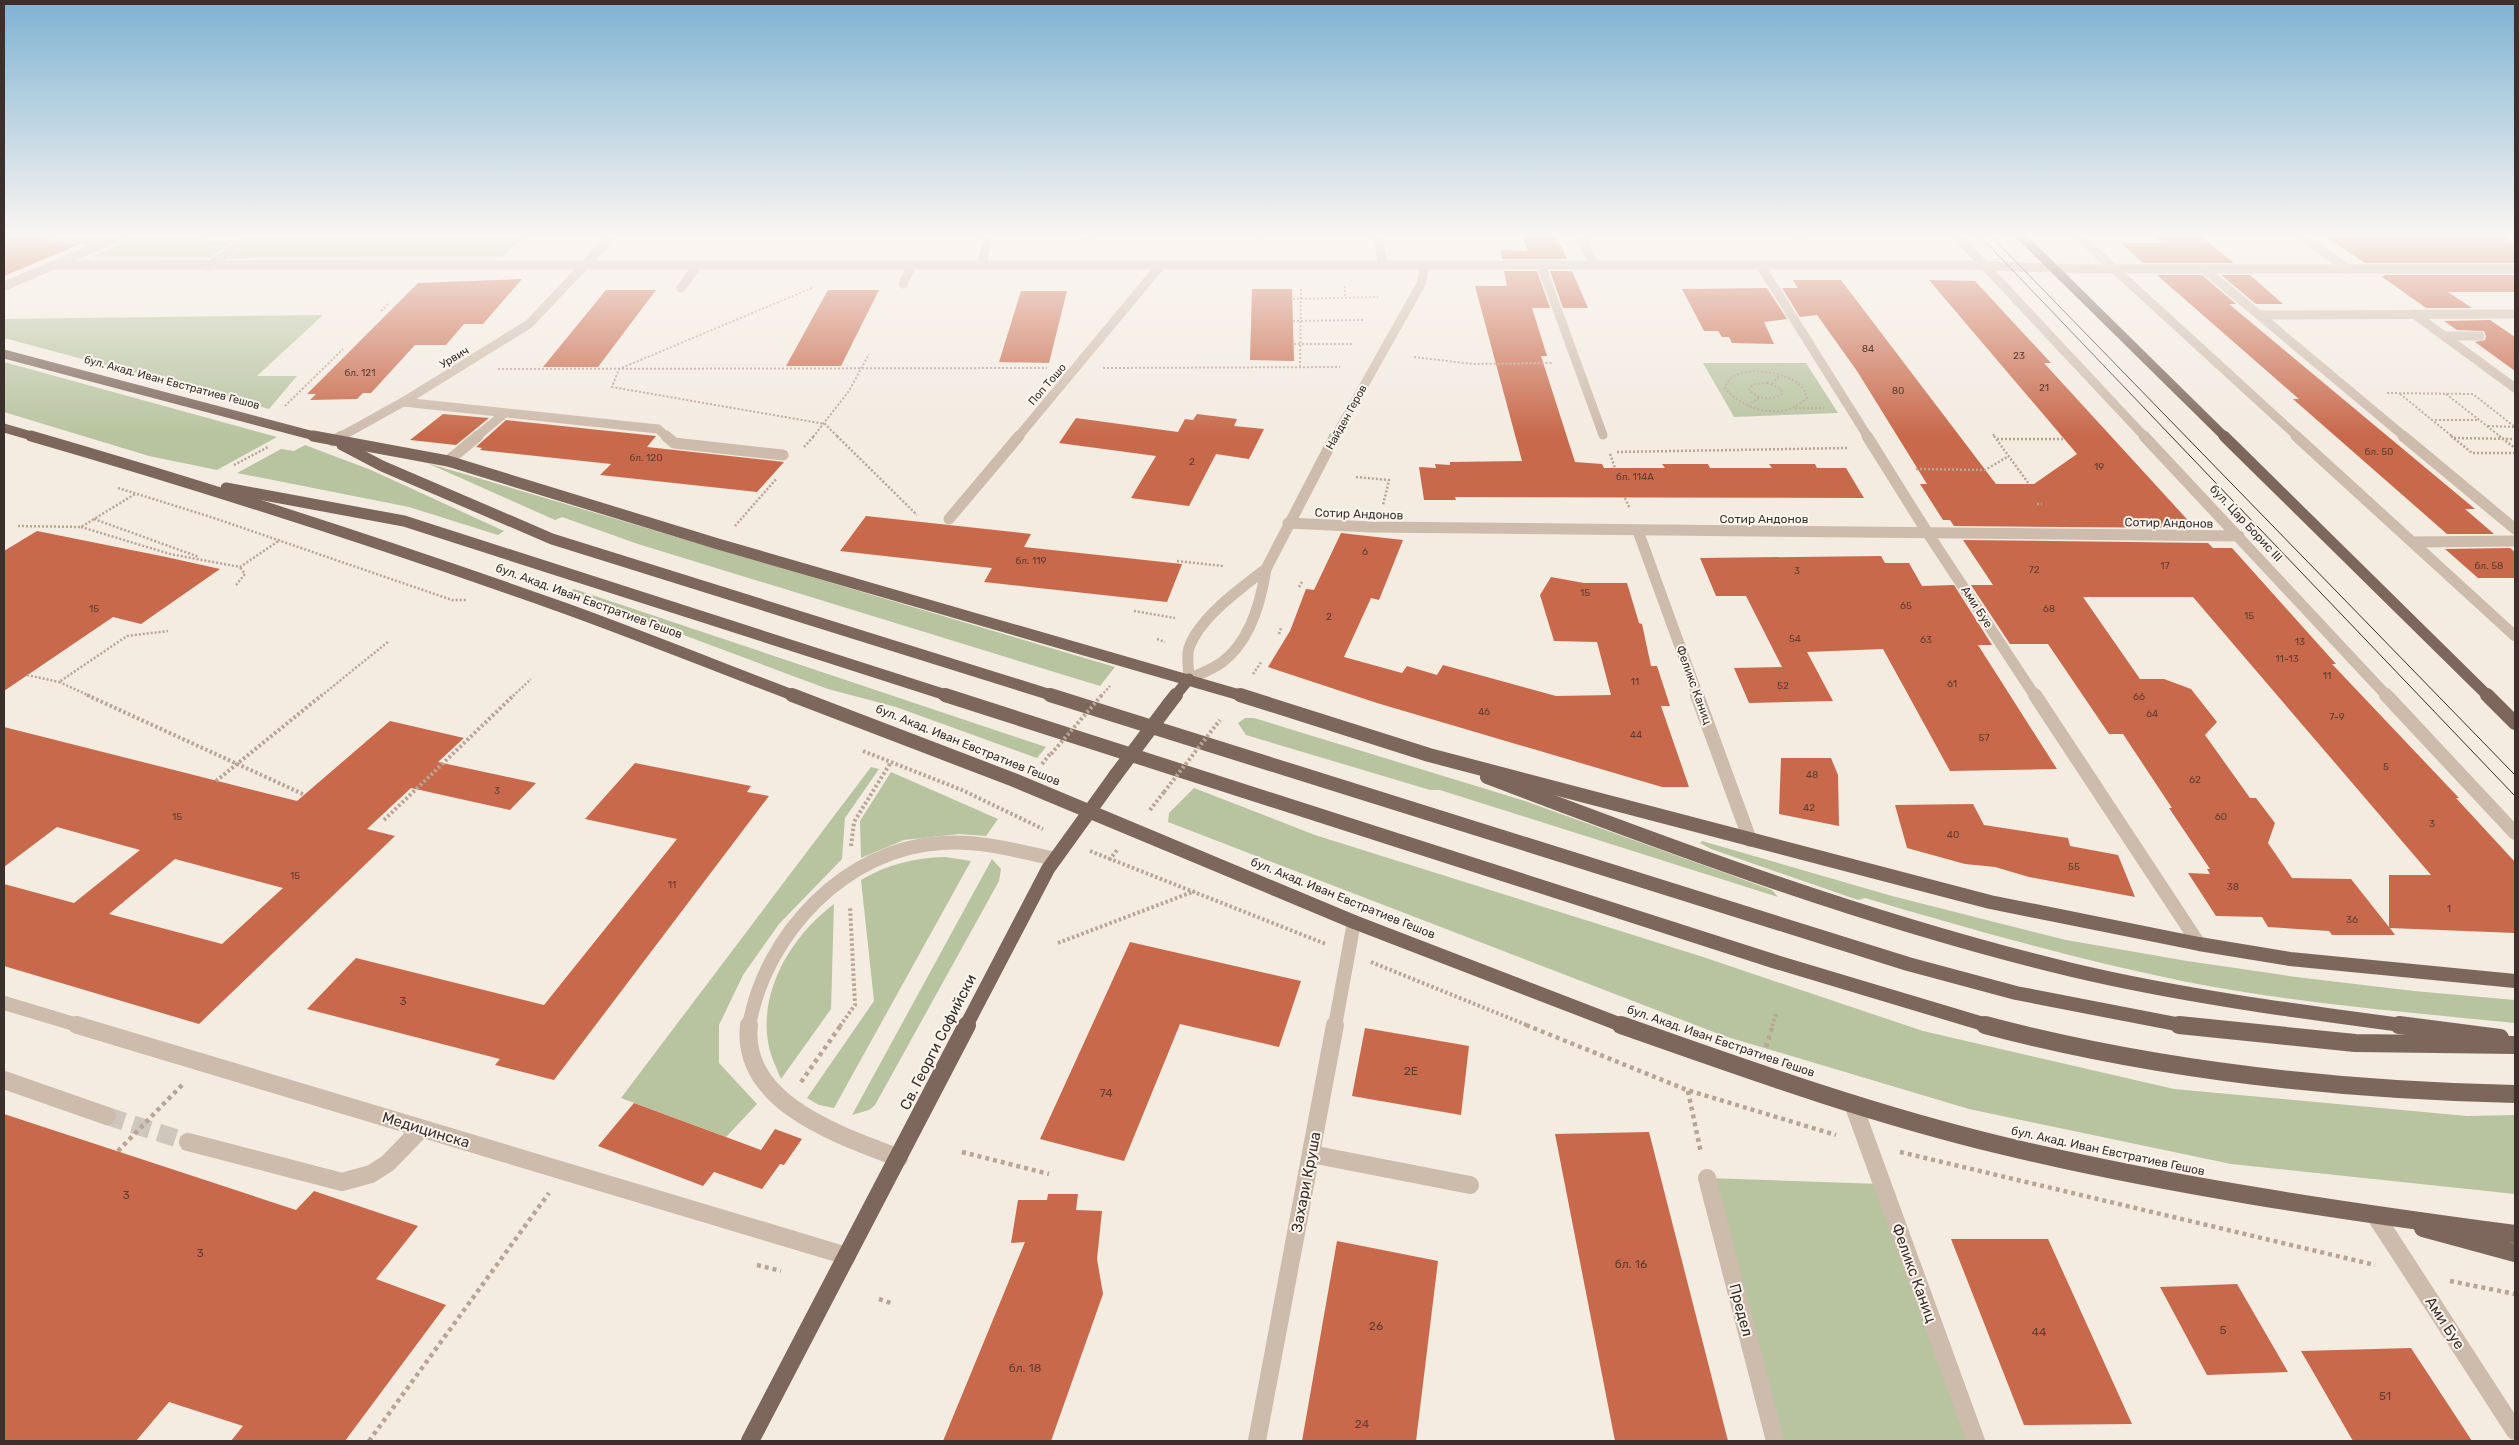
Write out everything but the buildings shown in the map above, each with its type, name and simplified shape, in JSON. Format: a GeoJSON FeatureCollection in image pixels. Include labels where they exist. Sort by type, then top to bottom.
{"type":"FeatureCollection","features":[{"type":"Feature","properties":{"kind":"main road"},"geometry":{"type":"LineString","coordinates":[[2088,300],[2515,723]]}},
{"type":"Feature","properties":{"kind":"main road","name":"бул. Акад. Иван Евстратиев Гешов"},"geometry":{"type":"LineString","coordinates":[[4,354],[333,441],[373,446],[448,462],[718,544],[1189,679],[1429,755],[1990,902],[2199,944],[2299,960],[2515,981]]}},
{"type":"Feature","properties":{"kind":"main road","name":"бул. Акад. Иван Евстратиев Гешов"},"geometry":{"type":"LineString","coordinates":[[4,428],[189,482],[403,552],[569,610],[873,725],[1089,810],[1354,922],[1613,1022],[1853,1104],[1999,1145],[2136,1175],[2375,1215],[2515,1234]]}},
{"type":"Feature","properties":{"kind":"main road","name":"бул. Акад. Иван Евстратиев Гешов"},"geometry":{"type":"LineString","coordinates":[[333,441],[382,466],[552,539],[1908,964],[2016,994],[2185,1026],[2355,1043],[2515,1045]]}},
{"type":"Feature","properties":{"kind":"main road","name":"бул. Акад. Иван Евстратиев Гешов"},"geometry":{"type":"LineString","coordinates":[[189,482],[300,500],[404,521],[1883,996],[2008,1030],[2088,1050],[2205,1071],[2326,1085],[2432,1093],[2515,1094]]}},
{"type":"Feature","properties":{"kind":"main road","name":"Св. Георги Софийски"},"geometry":{"type":"LineString","coordinates":[[750,1441],[1055,859],[1089,810],[1189,679]]}},
{"type":"Feature","properties":{"kind":"main road"},"geometry":{"type":"LineString","coordinates":[[1429,755],[1589,816],[1759,877],[1851,909],[1940,936],[2073,970],[2182,993],[2276,1009],[2515,1040]]}},
{"type":"Feature","properties":{"kind":"main road"},"geometry":{"type":"LineString","coordinates":[[2375,1215],[2515,1254]]}},
{"type":"Feature","properties":{"kind":"street","name":"Урвич"},"geometry":{"type":"LineString","coordinates":[[333,441],[403,402],[506,340],[529,324],[551,300]]}},
{"type":"Feature","properties":{"kind":"street","name":"Поп Тошо"},"geometry":{"type":"LineString","coordinates":[[949,519],[1134,300]]}},
{"type":"Feature","properties":{"kind":"street","name":"Найден Геров"},"geometry":{"type":"LineString","coordinates":[[1266,569],[1232,597],[1195,636],[1188,649],[1189,679],[1225,660],[1244,635],[1263,593],[1266,569],[1288,523],[1412,300]]}},
{"type":"Feature","properties":{"kind":"street"},"geometry":{"type":"LineString","coordinates":[[1554,300],[1603,435]]}},
{"type":"Feature","properties":{"kind":"street","name":"Ами Буе"},"geometry":{"type":"LineString","coordinates":[[1782,300],[1927,532],[2199,944]]}},
{"type":"Feature","properties":{"kind":"street","name":"бул. Цар Борис III"},"geometry":{"type":"LineString","coordinates":[[2018,300],[2515,833]]}},
{"type":"Feature","properties":{"kind":"street"},"geometry":{"type":"LineString","coordinates":[[2150,300],[2515,636]]}},
{"type":"Feature","properties":{"kind":"street"},"geometry":{"type":"LineString","coordinates":[[2242,300],[2515,529]]}},
{"type":"Feature","properties":{"kind":"street"},"geometry":{"type":"LineString","coordinates":[[2414,314],[2515,388]]}},
{"type":"Feature","properties":{"kind":"street"},"geometry":{"type":"LineString","coordinates":[[2259,315],[2515,314]]}},
{"type":"Feature","properties":{"kind":"street"},"geometry":{"type":"LineString","coordinates":[[2444,336],[2480,336]]}},
{"type":"Feature","properties":{"kind":"street"},"geometry":{"type":"LineString","coordinates":[[403,402],[658,429],[674,443],[783,455]]}},
{"type":"Feature","properties":{"kind":"street"},"geometry":{"type":"LineString","coordinates":[[448,462],[505,413]]}},
{"type":"Feature","properties":{"kind":"street","name":"Сотир Андонов"},"geometry":{"type":"LineString","coordinates":[[1288,523],[1371,528],[2240,536]]}},
{"type":"Feature","properties":{"kind":"street","name":"Феликс Каниц"},"geometry":{"type":"LineString","coordinates":[[1638,531],[1750,840]]}},
{"type":"Feature","properties":{"kind":"street"},"geometry":{"type":"LineString","coordinates":[[2414,542],[2515,541]]}},
{"type":"Feature","properties":{"kind":"street"},"geometry":{"type":"LineString","coordinates":[[899,1158],[812,1123],[783,1099],[760,1074],[747,1044],[750,1012],[763,977],[781,945],[804,914],[832,887],[867,864],[905,848],[940,842],[977,843],[1055,859]]}},
{"type":"Feature","properties":{"kind":"street","name":"Захари Круша"},"geometry":{"type":"LineString","coordinates":[[1256,1441],[1354,922]]}},
{"type":"Feature","properties":{"kind":"street","name":"Медицинска"},"geometry":{"type":"LineString","coordinates":[[6,1008],[203,1063],[847,1256]]}},
{"type":"Feature","properties":{"kind":"street"},"geometry":{"type":"LineString","coordinates":[[4,1080],[107,1116]]}},
{"type":"Feature","properties":{"kind":"street","name":"Феликс Каниц"},"geometry":{"type":"LineString","coordinates":[[1853,1104],[1976,1441]]}},
{"type":"Feature","properties":{"kind":"street"},"geometry":{"type":"LineString","coordinates":[[188,1142],[342,1182],[371,1174],[388,1164],[421,1129]]}},
{"type":"Feature","properties":{"kind":"street"},"geometry":{"type":"LineString","coordinates":[[1311,1154],[1470,1185]]}},
{"type":"Feature","properties":{"kind":"street","name":"Предел"},"geometry":{"type":"LineString","coordinates":[[1707,1178],[1775,1441]]}},
{"type":"Feature","properties":{"kind":"street","name":"Ами Буе"},"geometry":{"type":"LineString","coordinates":[[2375,1215],[2515,1431]]}},
{"type":"Feature","properties":{"kind":"path"},"geometry":{"type":"LineString","coordinates":[[783,300],[619,370],[612,387],[825,424],[917,515]]}},
{"type":"Feature","properties":{"kind":"path"},"geometry":{"type":"LineString","coordinates":[[1300,367],[1301,300]]}},
{"type":"Feature","properties":{"kind":"path"},"geometry":{"type":"LineString","coordinates":[[381,311],[389,303]]}},
{"type":"Feature","properties":{"kind":"path"},"geometry":{"type":"LineString","coordinates":[[1293,321],[1365,320]]}},
{"type":"Feature","properties":{"kind":"path"},"geometry":{"type":"LineString","coordinates":[[1294,344],[1353,344]]}},
{"type":"Feature","properties":{"kind":"path"},"geometry":{"type":"LineString","coordinates":[[283,408],[343,349]]}},
{"type":"Feature","properties":{"kind":"path"},"geometry":{"type":"LineString","coordinates":[[801,451],[825,424],[863,370],[869,354]]}},
{"type":"Feature","properties":{"kind":"path"},"geometry":{"type":"LineString","coordinates":[[1414,357],[1473,364],[1577,363]]}},
{"type":"Feature","properties":{"kind":"path"},"geometry":{"type":"LineString","coordinates":[[492,369],[863,370],[1340,367]]}},
{"type":"Feature","properties":{"kind":"path"},"geometry":{"type":"LineString","coordinates":[[1795,408],[1803,404],[1807,398],[1806,392],[1792,379],[1780,375],[1753,371],[1731,376],[1726,381],[1724,388],[1728,394],[1748,406],[1773,410],[1828,408]]}},
{"type":"Feature","properties":{"kind":"path"},"geometry":{"type":"LineString","coordinates":[[1772,384],[1780,375]]}},
{"type":"Feature","properties":{"kind":"path"},"geometry":{"type":"LineString","coordinates":[[1756,383],[1772,384],[1781,389],[1782,394],[1771,398],[1759,397],[1751,392],[1750,385],[1756,383]]}},
{"type":"Feature","properties":{"kind":"path"},"geometry":{"type":"LineString","coordinates":[[2352,393],[2473,394],[2515,427]]}},
{"type":"Feature","properties":{"kind":"path"},"geometry":{"type":"LineString","coordinates":[[2399,393],[2472,453],[2515,453]]}},
{"type":"Feature","properties":{"kind":"path"},"geometry":{"type":"LineString","coordinates":[[2446,393],[2515,448]]}},
{"type":"Feature","properties":{"kind":"path"},"geometry":{"type":"LineString","coordinates":[[1748,406],[1759,397]]}},
{"type":"Feature","properties":{"kind":"path"},"geometry":{"type":"LineString","coordinates":[[2431,420],[2480,420]]}},
{"type":"Feature","properties":{"kind":"path"},"geometry":{"type":"LineString","coordinates":[[2488,426],[2515,427]]}},
{"type":"Feature","properties":{"kind":"path"},"geometry":{"type":"LineString","coordinates":[[1993,434],[2029,484]]}},
{"type":"Feature","properties":{"kind":"path"},"geometry":{"type":"LineString","coordinates":[[2454,438],[2515,439]]}},
{"type":"Feature","properties":{"kind":"path"},"geometry":{"type":"LineString","coordinates":[[1997,439],[2064,439]]}},
{"type":"Feature","properties":{"kind":"path"},"geometry":{"type":"LineString","coordinates":[[230,467],[273,444]]}},
{"type":"Feature","properties":{"kind":"path"},"geometry":{"type":"LineString","coordinates":[[1609,452],[1875,448]]}},
{"type":"Feature","properties":{"kind":"path"},"geometry":{"type":"LineString","coordinates":[[1888,469],[1985,470],[2009,456]]}},
{"type":"Feature","properties":{"kind":"path"},"geometry":{"type":"LineString","coordinates":[[729,532],[778,477]]}},
{"type":"Feature","properties":{"kind":"path"},"geometry":{"type":"LineString","coordinates":[[1356,477],[1389,480],[1385,498]]}},
{"type":"Feature","properties":{"kind":"path"},"geometry":{"type":"LineString","coordinates":[[113,486],[280,540],[452,600],[474,599]]}},
{"type":"Feature","properties":{"kind":"path"},"geometry":{"type":"LineString","coordinates":[[81,527],[135,494]]}},
{"type":"Feature","properties":{"kind":"path"},"geometry":{"type":"LineString","coordinates":[[2037,504],[2042,504]]}},
{"type":"Feature","properties":{"kind":"path"},"geometry":{"type":"LineString","coordinates":[[94,519],[206,560]]}},
{"type":"Feature","properties":{"kind":"path"},"geometry":{"type":"LineString","coordinates":[[18,526],[81,527],[170,554],[240,567],[245,574],[236,584]]}},
{"type":"Feature","properties":{"kind":"path"},"geometry":{"type":"LineString","coordinates":[[240,567],[280,540]]}},
{"type":"Feature","properties":{"kind":"path"},"geometry":{"type":"LineString","coordinates":[[166,557],[170,554]]}},
{"type":"Feature","properties":{"kind":"path"},"geometry":{"type":"LineString","coordinates":[[1177,561],[1223,566]]}},
{"type":"Feature","properties":{"kind":"path"},"geometry":{"type":"LineString","coordinates":[[1299,587],[1302,582]]}},
{"type":"Feature","properties":{"kind":"path"},"geometry":{"type":"LineString","coordinates":[[1134,611],[1175,618]]}},
{"type":"Feature","properties":{"kind":"path"},"geometry":{"type":"LineString","coordinates":[[1279,634],[1282,628]]}},
{"type":"Feature","properties":{"kind":"path"},"geometry":{"type":"LineString","coordinates":[[59,682],[127,636],[168,631]]}},
{"type":"Feature","properties":{"kind":"path"},"geometry":{"type":"LineString","coordinates":[[1157,639],[1165,642]]}},
{"type":"Feature","properties":{"kind":"path"},"geometry":{"type":"LineString","coordinates":[[216,781],[389,641]]}},
{"type":"Feature","properties":{"kind":"path"},"geometry":{"type":"LineString","coordinates":[[1258,667],[1262,661]]}},
{"type":"Feature","properties":{"kind":"path"},"geometry":{"type":"LineString","coordinates":[[27,675],[59,682],[305,795]]}},
{"type":"Feature","properties":{"kind":"path"},"geometry":{"type":"LineString","coordinates":[[384,820],[531,678]]}},
{"type":"Feature","properties":{"kind":"path"},"geometry":{"type":"LineString","coordinates":[[1042,764],[1110,686]]}},
{"type":"Feature","properties":{"kind":"path"},"geometry":{"type":"LineString","coordinates":[[1145,816],[1220,720]]}},
{"type":"Feature","properties":{"kind":"path"},"geometry":{"type":"LineString","coordinates":[[854,748],[962,790],[1029,822]]}},
{"type":"Feature","properties":{"kind":"path"},"geometry":{"type":"LineString","coordinates":[[851,848],[854,822],[891,762]]}},
{"type":"Feature","properties":{"kind":"path"},"geometry":{"type":"LineString","coordinates":[[1096,854],[1195,891],[1687,1090],[1868,1144],[2413,1275],[2515,1294]]}},
{"type":"Feature","properties":{"kind":"path"},"geometry":{"type":"LineString","coordinates":[[1058,942],[1195,891]]}},
{"type":"Feature","properties":{"kind":"path"},"geometry":{"type":"LineString","coordinates":[[797,1086],[855,1005],[849,896]]}},
{"type":"Feature","properties":{"kind":"path"},"geometry":{"type":"LineString","coordinates":[[1759,1073],[1776,1014]]}},
{"type":"Feature","properties":{"kind":"path"},"geometry":{"type":"LineString","coordinates":[[118,1150],[203,1063]]}},
{"type":"Feature","properties":{"kind":"path"},"geometry":{"type":"LineString","coordinates":[[1687,1090],[1707,1178]]}},
{"type":"Feature","properties":{"kind":"path"},"geometry":{"type":"LineString","coordinates":[[962,1152],[1049,1174]]}},
{"type":"Feature","properties":{"kind":"path"},"geometry":{"type":"LineString","coordinates":[[369,1441],[564,1171]]}},
{"type":"Feature","properties":{"kind":"path"},"geometry":{"type":"LineString","coordinates":[[758,1265],[781,1271]]}},
{"type":"Feature","properties":{"kind":"path"},"geometry":{"type":"LineString","coordinates":[[879,1299],[891,1303]]}},
{"type":"Feature","properties":{"kind":"green space"},"geometry":{"type":"Polygon","coordinates":[[[323,315],[257,376],[297,376],[269,409],[4,338],[4,319],[323,315]]]}},
{"type":"Feature","properties":{"kind":"green space"},"geometry":{"type":"Polygon","coordinates":[[[4,362],[277,437],[217,470],[149,456],[4,412],[4,362]]]}},
{"type":"Feature","properties":{"kind":"green space"},"geometry":{"type":"Polygon","coordinates":[[[1703,363],[1806,363],[1838,413],[1734,417],[1703,363]]]}},
{"type":"Feature","properties":{"kind":"green space"},"geometry":{"type":"Polygon","coordinates":[[[305,445],[371,470],[504,531],[498,535],[409,507],[237,473],[281,449],[294,451],[305,445]]]}},
{"type":"Feature","properties":{"kind":"green space"},"geometry":{"type":"Polygon","coordinates":[[[427,463],[1115,667],[1100,686],[638,544],[562,517],[555,520],[427,463]]]}},
{"type":"Feature","properties":{"kind":"green space"},"geometry":{"type":"Polygon","coordinates":[[[574,589],[1046,747],[1037,758],[896,707],[828,689],[568,592],[574,589]]]}},
{"type":"Feature","properties":{"kind":"green space"},"geometry":{"type":"Polygon","coordinates":[[[1245,718],[1254,718],[1525,801],[1772,890],[1778,897],[1440,790],[1430,790],[1246,735],[1238,723],[1245,718]]]}},
{"type":"Feature","properties":{"kind":"green space"},"geometry":{"type":"Polygon","coordinates":[[[871,767],[879,769],[845,818],[842,859],[779,924],[743,975],[719,1025],[719,1063],[757,1104],[726,1137],[621,1098],[871,767]]]}},
{"type":"Feature","properties":{"kind":"green space"},"geometry":{"type":"Polygon","coordinates":[[[891,772],[998,819],[986,836],[959,834],[904,840],[861,858],[860,821],[891,772]]]}},
{"type":"Feature","properties":{"kind":"green space"},"geometry":{"type":"Polygon","coordinates":[[[1194,788],[1315,835],[1700,956],[1923,1031],[2174,1089],[2467,1116],[2515,1115],[2515,1194],[2231,1164],[1969,1109],[1724,1036],[1168,822],[1169,813],[1194,788]]]}},
{"type":"Feature","properties":{"kind":"green space"},"geometry":{"type":"Polygon","coordinates":[[[1702,841],[1892,896],[2066,940],[2187,961],[2296,977],[2414,991],[2515,1000],[2515,1023],[2306,1001],[2182,981],[2023,943],[1865,898],[1858,900],[1711,849],[1700,843],[1702,841]]]}},
{"type":"Feature","properties":{"kind":"green space"},"geometry":{"type":"Polygon","coordinates":[[[945,857],[971,861],[834,1108],[819,1105],[807,1098],[874,1001],[861,880],[891,866],[923,859],[945,857]]]}},
{"type":"Feature","properties":{"kind":"green space"},"geometry":{"type":"Polygon","coordinates":[[[992,859],[1001,869],[999,881],[875,1105],[869,1110],[852,1115],[992,859]]]}},
{"type":"Feature","properties":{"kind":"green space"},"geometry":{"type":"Polygon","coordinates":[[[834,904],[831,1009],[781,1079],[770,1051],[767,1026],[768,1006],[773,986],[781,966],[792,948],[804,932],[834,904]]]}},
{"type":"Feature","properties":{"kind":"green space"},"geometry":{"type":"Polygon","coordinates":[[[1707,1178],[1881,1184],[1976,1441],[1775,1441],[1707,1178]]]}},
{"type":"Feature","properties":{"kind":"tunnel"},"geometry":{"type":"LineString","coordinates":[[107,1116],[188,1142]]}},
{"type":"Feature","properties":{"kind":"tram line"},"geometry":{"type":"LineString","coordinates":[[2041,300],[2515,796]]}},
{"type":"Feature","properties":{"kind":"tram line"},"geometry":{"type":"LineString","coordinates":[[2054,300],[2515,775]]}}]}
